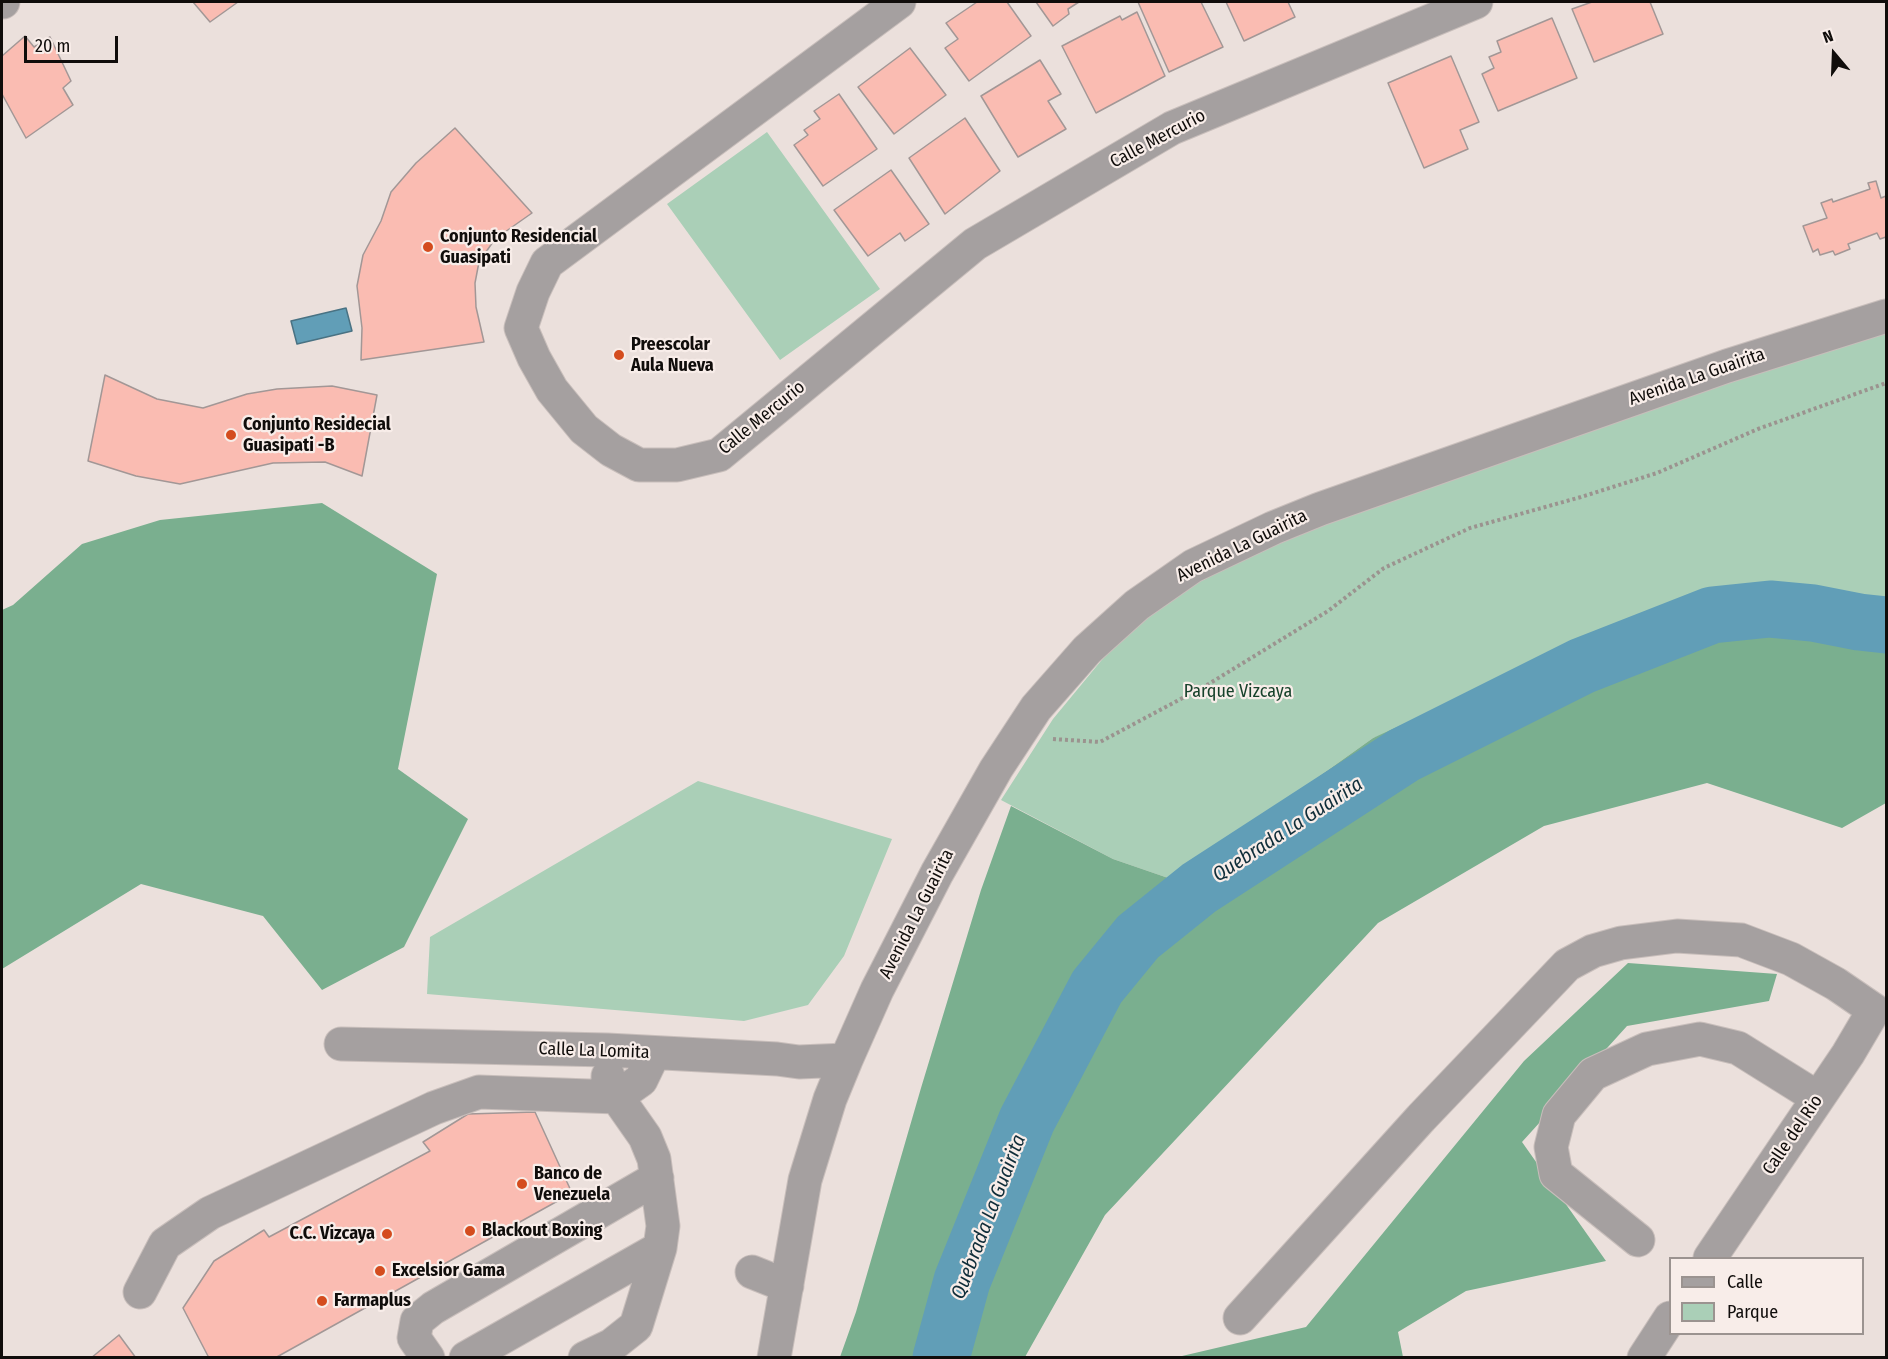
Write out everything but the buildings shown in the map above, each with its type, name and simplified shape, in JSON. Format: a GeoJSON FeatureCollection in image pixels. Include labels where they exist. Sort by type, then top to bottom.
{"type":"FeatureCollection","features":[{"type":"Feature","properties":{"kind":"street","name":"Calle Mercurio"},"geometry":{"type":"LineString","coordinates":[[899,2],[547,263],[533,292],[521,328],[552,390],[584,429],[612,450],[639,465],[677,465],[719,455],[985,238],[1172,128],[1476,2]]}},
{"type":"Feature","properties":{"kind":"street","name":"Avenida La Guairita"},"geometry":{"type":"LineString","coordinates":[[774,1358],[805,1180],[830,1099],[846,1060],[877,990],[936,873],[996,769],[1036,708],[1087,650],[1137,605],[1192,566],[1274,528],[1320,509],[1727,366],[1887,316]]}},
{"type":"Feature","properties":{"kind":"street"},"geometry":{"type":"LineString","coordinates":[[1240,1318],[1421,1118],[1567,965],[1593,951],[1621,943],[1677,936],[1741,940],[1791,959],[1880,1008]]}},
{"type":"Feature","properties":{"kind":"street","name":"Calle del Rio"},"geometry":{"type":"LineString","coordinates":[[1711,1257],[1880,1008]]}},
{"type":"Feature","properties":{"kind":"street"},"geometry":{"type":"LineString","coordinates":[[1638,1240],[1556,1174],[1551,1147],[1559,1115],[1593,1074],[1647,1049],[1700,1039],[1738,1048],[1818,1098]]}},
{"type":"Feature","properties":{"kind":"street","name":"Calle La Lomita"},"geometry":{"type":"LineString","coordinates":[[341,1044],[607,1050],[799,1062],[846,1060]]}},
{"type":"Feature","properties":{"kind":"street"},"geometry":{"type":"LineString","coordinates":[[585,1358],[612,1345],[636,1326],[660,1248],[663,1226],[654,1159],[645,1137],[608,1081],[607,1050]]}},
{"type":"Feature","properties":{"kind":"street"},"geometry":{"type":"LineString","coordinates":[[140,1292],[165,1244],[210,1213],[434,1108],[479,1092],[616,1096],[641,1080],[654,1053]]}},
{"type":"Feature","properties":{"kind":"street"},"geometry":{"type":"LineString","coordinates":[[428,1358],[414,1338],[417,1321],[433,1308],[657,1178]]}},
{"type":"Feature","properties":{"kind":"street"},"geometry":{"type":"LineString","coordinates":[[466,1358],[660,1248]]}},
{"type":"Feature","properties":{"kind":"street"},"geometry":{"type":"LineString","coordinates":[[752,1272],[787,1286]]}},
{"type":"Feature","properties":{"kind":"street"},"geometry":{"type":"LineString","coordinates":[[1644,1358],[1669,1321]]}},
{"type":"Feature","properties":{"kind":"path"},"geometry":{"type":"LineString","coordinates":[[1054,732],[1047,739],[1100,742],[1217,679],[1328,611],[1384,568],[1470,528],[1657,473],[1758,429],[1887,383]]}},
{"type":"Feature","properties":{"kind":"green space"},"geometry":{"type":"Polygon","coordinates":[[[767,132],[880,289],[780,360],[667,204],[767,132]]]}},
{"type":"Feature","properties":{"kind":"green space","name":"Parque Vizcaya"},"geometry":{"type":"Polygon","coordinates":[[[1886,329],[1886,608],[1782,600],[1373,738],[1174,880],[1113,859],[1001,800],[1053,719],[1105,656],[1149,614],[1187,588],[1274,542],[1539,445],[1886,329]]]}},
{"type":"Feature","properties":{"kind":"green space"},"geometry":{"type":"Polygon","coordinates":[[[322,503],[437,574],[398,769],[468,819],[404,947],[322,990],[263,916],[141,884],[2,969],[2,610],[13,605],[82,544],[160,520],[322,503]]]}},
{"type":"Feature","properties":{"kind":"green space"},"geometry":{"type":"Polygon","coordinates":[[[1782,600],[1886,608],[1886,803],[1842,828],[1707,783],[1544,826],[1378,923],[1105,1215],[1025,1357],[840,1357],[856,1312],[981,890],[1011,806],[1113,859],[1174,880],[1373,738],[1625,623],[1782,600]]]}},
{"type":"Feature","properties":{"kind":"green space"},"geometry":{"type":"Polygon","coordinates":[[[698,781],[892,839],[844,956],[808,1005],[744,1021],[427,994],[430,937],[698,781]]]}},
{"type":"Feature","properties":{"kind":"green space"},"geometry":{"type":"Polygon","coordinates":[[[1628,963],[1777,974],[1769,1001],[1627,1026],[1522,1142],[1606,1261],[1466,1291],[1398,1332],[1403,1357],[1181,1358],[1306,1327],[1524,1061],[1628,963]]]}},
{"type":"Feature","properties":{"kind":"water"},"geometry":{"type":"Polygon","coordinates":[[[346,308],[352,331],[297,344],[291,321],[346,308]]]}},
{"type":"Feature","properties":{"kind":"waterway","name":"Quebrada La Guairita"},"geometry":{"type":"LineString","coordinates":[[941,1358],[962,1281],[1027,1120],[1097,987],[1138,937],[1199,888],[1404,755],[1582,666],[1712,615],[1770,609],[1813,613],[1886,625]]}},
{"type":"Feature","properties":{"kind":"place","name":"Conjunto Residencial Guasipati"},"geometry":{"type":"Point","coordinates":[428,247]}},
{"type":"Feature","properties":{"kind":"place","name":"Preescolar Aula Nueva"},"geometry":{"type":"Point","coordinates":[619,355]}},
{"type":"Feature","properties":{"kind":"place","name":"Conjunto Residecial Guasipati -B"},"geometry":{"type":"Point","coordinates":[231,435]}},
{"type":"Feature","properties":{"kind":"place","name":"Banco de Venezuela"},"geometry":{"type":"Point","coordinates":[522,1184]}},
{"type":"Feature","properties":{"kind":"place","name":"Blackout Boxing"},"geometry":{"type":"Point","coordinates":[470,1231]}},
{"type":"Feature","properties":{"kind":"place","name":"C.C. Vizcaya"},"geometry":{"type":"Point","coordinates":[387,1234]}},
{"type":"Feature","properties":{"kind":"place","name":"Excelsior Gama"},"geometry":{"type":"Point","coordinates":[380,1271]}},
{"type":"Feature","properties":{"kind":"place","name":"Farmaplus"},"geometry":{"type":"Point","coordinates":[322,1301]}}]}
